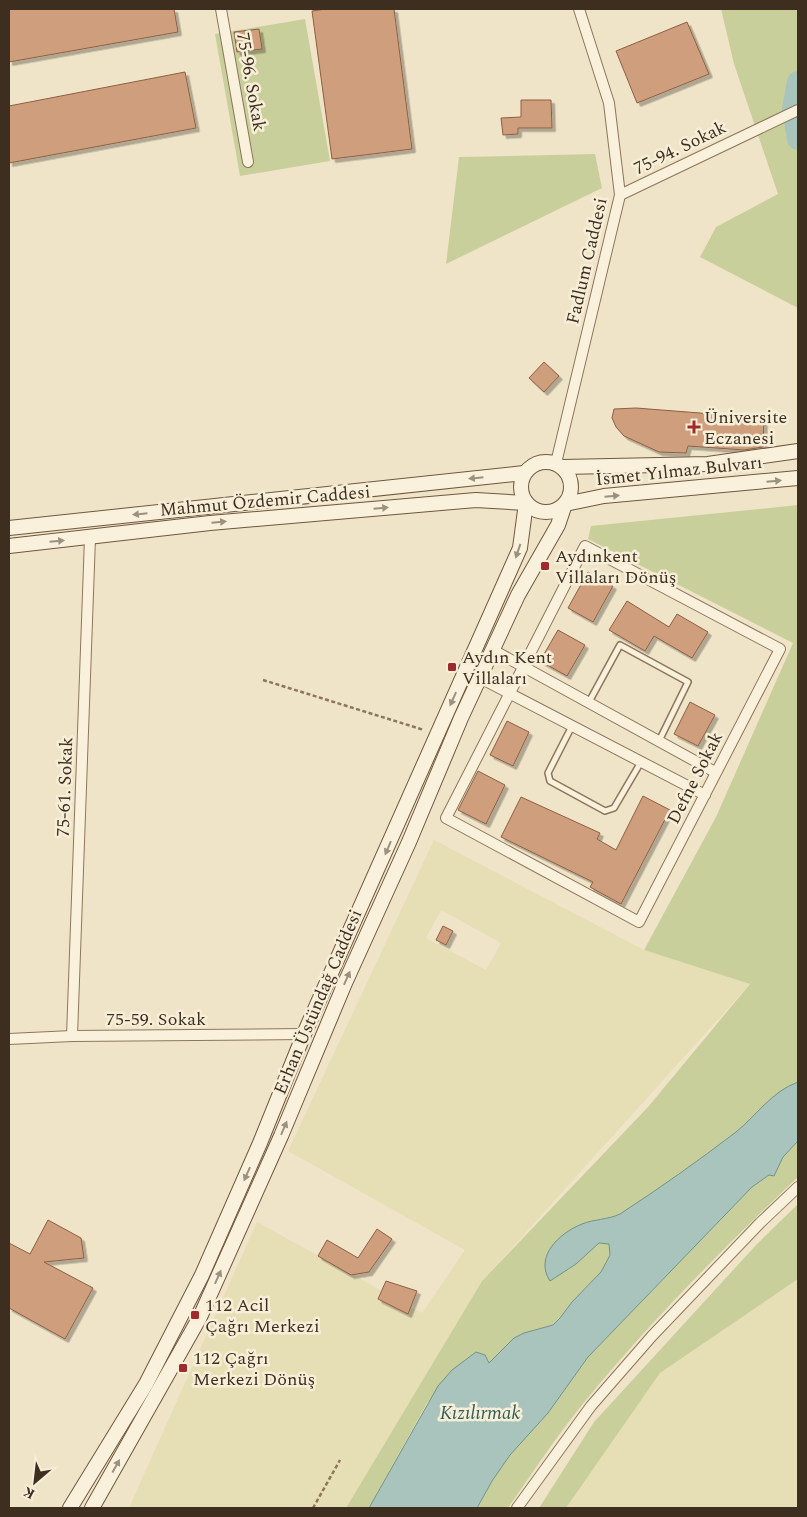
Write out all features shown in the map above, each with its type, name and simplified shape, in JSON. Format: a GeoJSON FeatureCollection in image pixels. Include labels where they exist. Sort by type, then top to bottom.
{"type":"FeatureCollection","features":[{"type":"Feature","properties":{"kind":"street","name":"75-96. Sokak"},"geometry":{"type":"LineString","coordinates":[[221,9],[248,162]]}},
{"type":"Feature","properties":{"kind":"street","name":"Fadlum Caddesi"},"geometry":{"type":"LineString","coordinates":[[559,465],[620,195],[608,103],[579,9]]}},
{"type":"Feature","properties":{"kind":"street","name":"75-94. Sokak"},"geometry":{"type":"LineString","coordinates":[[620,195],[798,110]]}},
{"type":"Feature","properties":{"kind":"street","name":"İsmet Yılmaz Bulvarı"},"geometry":{"type":"LineString","coordinates":[[559,465],[708,464],[798,451]]}},
{"type":"Feature","properties":{"kind":"street"},"geometry":{"type":"LineString","coordinates":[[538,462],[559,465],[571,481],[571,489],[564,504],[558,509],[543,512],[534,510],[526,503],[520,490],[524,473],[538,462]]}},
{"type":"Feature","properties":{"kind":"street","name":"Mahmut Özdemir Caddesi"},"geometry":{"type":"LineString","coordinates":[[9,528],[524,473]]}},
{"type":"Feature","properties":{"kind":"street","name":"İsmet Yılmaz Bulvarı"},"geometry":{"type":"LineString","coordinates":[[564,504],[604,496],[798,478]]}},
{"type":"Feature","properties":{"kind":"street","name":"Mahmut Özdemir Caddesi"},"geometry":{"type":"LineString","coordinates":[[9,546],[210,523],[476,500],[526,503]]}},
{"type":"Feature","properties":{"kind":"street","name":"Erhan Üstündağ Caddesi"},"geometry":{"type":"LineString","coordinates":[[70,1508],[146,1384],[172,1336],[260,1143],[304,1034],[520,548],[526,503]]}},
{"type":"Feature","properties":{"kind":"street","name":"Erhan Üstündağ Caddesi"},"geometry":{"type":"LineString","coordinates":[[92,1508],[200,1316],[480,678],[534,564],[558,525],[564,504]]}},
{"type":"Feature","properties":{"kind":"street","name":"75-61. Sokak"},"geometry":{"type":"LineString","coordinates":[[72,1036],[90,538]]}},
{"type":"Feature","properties":{"kind":"street","name":"Defne Sokak"},"geometry":{"type":"LineString","coordinates":[[510,693],[446,818],[639,922],[780,649],[585,546],[525,667]]}},
{"type":"Feature","properties":{"kind":"street"},"geometry":{"type":"LineString","coordinates":[[493,650],[715,772]]}},
{"type":"Feature","properties":{"kind":"street"},"geometry":{"type":"LineString","coordinates":[[510,693],[525,667]]}},
{"type":"Feature","properties":{"kind":"street"},"geometry":{"type":"LineString","coordinates":[[480,678],[705,795]]}},
{"type":"Feature","properties":{"kind":"street","name":"75-59. Sokak"},"geometry":{"type":"LineString","coordinates":[[9,1039],[72,1036],[304,1034]]}},
{"type":"Feature","properties":{"kind":"street"},"geometry":{"type":"LineString","coordinates":[[517,1508],[591,1406],[652,1336],[760,1223],[798,1187]]}},
{"type":"Feature","properties":{"kind":"lane"},"geometry":{"type":"LineString","coordinates":[[589,702],[620,645],[688,682],[659,741]]}},
{"type":"Feature","properties":{"kind":"lane"},"geometry":{"type":"LineString","coordinates":[[572,726],[548,773],[550,781],[605,811],[614,808],[641,762]]}},
{"type":"Feature","properties":{"kind":"path"},"geometry":{"type":"LineString","coordinates":[[263,680],[438,734]]}},
{"type":"Feature","properties":{"kind":"path"},"geometry":{"type":"LineString","coordinates":[[313,1508],[340,1460]]}},
{"type":"Feature","properties":{"kind":"shaded area"},"geometry":{"type":"Polygon","coordinates":[[[434,840],[644,950],[750,984],[482,1281],[346,1508],[129,1508],[257,1222],[422,1313],[465,1250],[288,1151],[434,840]],[[441,910],[426,938],[486,970],[501,943],[441,910]]]}},
{"type":"Feature","properties":{"kind":"shaded area"},"geometry":{"type":"Polygon","coordinates":[[[798,1279],[798,1508],[566,1508],[660,1373],[798,1279]]]}},
{"type":"Feature","properties":{"kind":"green space"},"geometry":{"type":"Polygon","coordinates":[[[721,9],[798,9],[798,308],[700,257],[716,227],[778,194],[734,64],[721,9]]]}},
{"type":"Feature","properties":{"kind":"green space"},"geometry":{"type":"Polygon","coordinates":[[[305,19],[330,161],[240,176],[215,34],[305,19]]]}},
{"type":"Feature","properties":{"kind":"green space"},"geometry":{"type":"Polygon","coordinates":[[[595,154],[602,188],[446,264],[459,157],[595,154]]]}},
{"type":"Feature","properties":{"kind":"green space"},"geometry":{"type":"Polygon","coordinates":[[[798,505],[798,1082],[772,1097],[736,1132],[620,1214],[611,1219],[580,1225],[554,1244],[568,1270],[599,1243],[609,1244],[610,1255],[601,1272],[553,1325],[524,1333],[514,1338],[489,1364],[452,1370],[427,1403],[369,1508],[346,1508],[482,1281],[648,1107],[750,984],[644,950],[716,817],[793,643],[588,539],[591,526],[798,505]]]}},
{"type":"Feature","properties":{"kind":"green space"},"geometry":{"type":"Polygon","coordinates":[[[798,1141],[798,1177],[689,1285],[636,1342],[586,1400],[508,1508],[477,1508],[492,1481],[510,1455],[548,1413],[588,1357],[752,1187],[769,1175],[774,1176],[783,1157],[798,1141]]]}},
{"type":"Feature","properties":{"kind":"green space"},"geometry":{"type":"Polygon","coordinates":[[[798,1204],[798,1279],[660,1373],[566,1508],[539,1508],[594,1422],[757,1244],[798,1204]]]}},
{"type":"Feature","properties":{"kind":"water","name":"Kızılırmak"},"geometry":{"type":"Polygon","coordinates":[[[798,1082],[798,1141],[783,1157],[774,1176],[769,1175],[752,1187],[588,1357],[548,1413],[510,1455],[492,1481],[477,1508],[369,1508],[438,1386],[452,1370],[476,1352],[485,1355],[489,1363],[514,1338],[524,1333],[553,1325],[601,1272],[610,1255],[609,1244],[599,1243],[576,1264],[550,1281],[546,1272],[545,1263],[547,1255],[551,1247],[565,1233],[582,1224],[620,1214],[736,1132],[772,1097],[788,1086],[798,1082]]]}},
{"type":"Feature","properties":{"kind":"building"},"geometry":{"type":"Polygon","coordinates":[[[9,9],[174,9],[178,32],[9,62],[9,9]]]}},
{"type":"Feature","properties":{"kind":"building"},"geometry":{"type":"Polygon","coordinates":[[[326,9],[394,9],[412,149],[332,159],[312,11],[326,9]]]}},
{"type":"Feature","properties":{"kind":"building"},"geometry":{"type":"Polygon","coordinates":[[[687,22],[709,74],[637,103],[616,51],[687,22]]]}},
{"type":"Feature","properties":{"kind":"building"},"geometry":{"type":"Polygon","coordinates":[[[259,29],[262,49],[237,52],[234,32],[259,29]]]}},
{"type":"Feature","properties":{"kind":"building"},"geometry":{"type":"Polygon","coordinates":[[[185,72],[196,128],[9,163],[9,106],[185,72]]]}},
{"type":"Feature","properties":{"kind":"building"},"geometry":{"type":"Polygon","coordinates":[[[521,100],[551,100],[552,128],[518,128],[518,134],[503,135],[501,118],[521,117],[521,100]]]}},
{"type":"Feature","properties":{"kind":"building"},"geometry":{"type":"Polygon","coordinates":[[[544,362],[559,376],[544,392],[529,378],[544,362]]]}},
{"type":"Feature","properties":{"kind":"building"},"geometry":{"type":"Polygon","coordinates":[[[636,408],[764,418],[763,447],[744,450],[688,446],[686,453],[659,452],[624,436],[616,427],[612,418],[614,409],[636,408]]]}},
{"type":"Feature","properties":{"kind":"building"},"geometry":{"type":"Polygon","coordinates":[[[588,572],[613,586],[593,622],[568,608],[588,572]]]}},
{"type":"Feature","properties":{"kind":"building"},"geometry":{"type":"Polygon","coordinates":[[[627,601],[669,627],[677,614],[708,632],[692,658],[654,636],[645,651],[609,630],[627,601]]]}},
{"type":"Feature","properties":{"kind":"building"},"geometry":{"type":"Polygon","coordinates":[[[558,630],[585,645],[567,676],[540,661],[558,630]]]}},
{"type":"Feature","properties":{"kind":"building"},"geometry":{"type":"Polygon","coordinates":[[[690,702],[715,715],[698,746],[674,734],[690,702]]]}},
{"type":"Feature","properties":{"kind":"building"},"geometry":{"type":"Polygon","coordinates":[[[507,721],[529,732],[513,766],[490,755],[507,721]]]}},
{"type":"Feature","properties":{"kind":"building"},"geometry":{"type":"Polygon","coordinates":[[[478,771],[505,785],[486,824],[458,810],[478,771]]]}},
{"type":"Feature","properties":{"kind":"building"},"geometry":{"type":"Polygon","coordinates":[[[643,796],[670,810],[621,904],[590,887],[593,882],[501,837],[521,797],[600,833],[597,839],[616,850],[643,796]]]}},
{"type":"Feature","properties":{"kind":"building"},"geometry":{"type":"Polygon","coordinates":[[[443,926],[453,931],[446,945],[436,940],[443,926]]]}},
{"type":"Feature","properties":{"kind":"building"},"geometry":{"type":"Polygon","coordinates":[[[48,1220],[81,1238],[84,1258],[44,1262],[93,1288],[65,1339],[9,1308],[9,1243],[30,1254],[48,1220]]]}},
{"type":"Feature","properties":{"kind":"building"},"geometry":{"type":"Polygon","coordinates":[[[377,1229],[392,1239],[369,1272],[351,1275],[318,1256],[327,1240],[358,1258],[377,1229]]]}},
{"type":"Feature","properties":{"kind":"building"},"geometry":{"type":"Polygon","coordinates":[[[386,1281],[417,1291],[408,1314],[378,1299],[386,1281]]]}},
{"type":"Feature","properties":{"kind":"waterway"},"geometry":{"type":"LineString","coordinates":[[798,82],[793,109],[798,139]]}},
{"type":"Feature","properties":{"kind":"place","name":"Üniversite Eczanesi"},"geometry":{"type":"Point","coordinates":[694,427]}},
{"type":"Feature","properties":{"kind":"place","name":"Aydınkent Villaları Dönüş"},"geometry":{"type":"Point","coordinates":[545,566]}},
{"type":"Feature","properties":{"kind":"place","name":"Aydın Kent Villaları"},"geometry":{"type":"Point","coordinates":[452,667]}},
{"type":"Feature","properties":{"kind":"place","name":"112 Acil Çağrı Merkezi"},"geometry":{"type":"Point","coordinates":[195,1315]}},
{"type":"Feature","properties":{"kind":"place","name":"112 Çağrı Merkezi Dönüş"},"geometry":{"type":"Point","coordinates":[183,1368]}}]}
